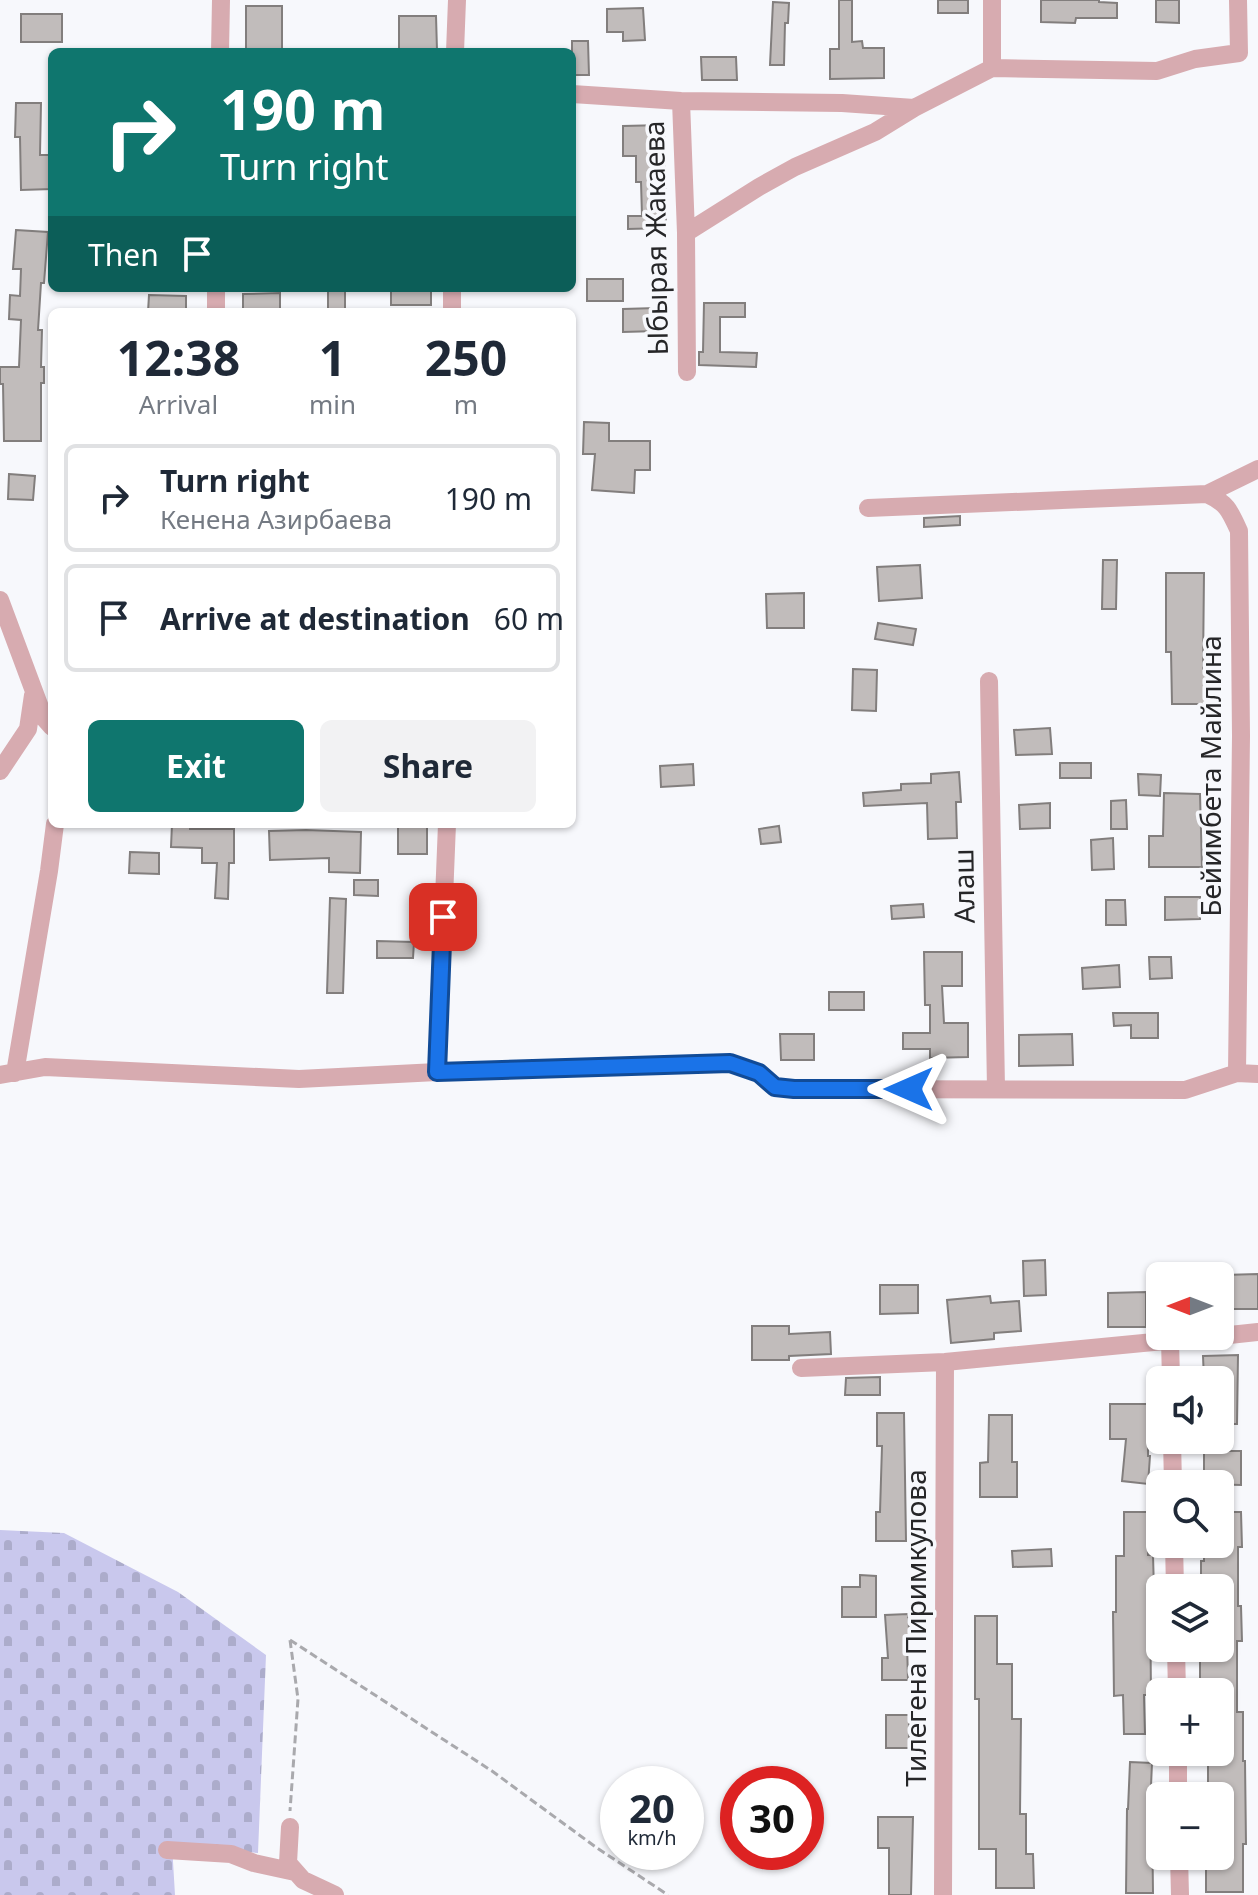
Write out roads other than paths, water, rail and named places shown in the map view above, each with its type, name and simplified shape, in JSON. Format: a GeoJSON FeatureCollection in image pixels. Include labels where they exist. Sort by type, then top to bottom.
{"type":"FeatureCollection","features":[{"type":"Feature","properties":{"kind":"street"},"geometry":{"type":"LineString","coordinates":[[220,48],[221,0]]}},
{"type":"Feature","properties":{"kind":"street"},"geometry":{"type":"LineString","coordinates":[[455,48],[457,0]]}},
{"type":"Feature","properties":{"kind":"street"},"geometry":{"type":"LineString","coordinates":[[992,0],[992,68]]}},
{"type":"Feature","properties":{"kind":"street"},"geometry":{"type":"LineString","coordinates":[[686,233],[795,167],[875,132],[992,68],[1157,71],[1195,59],[1239,53],[1238,0]]}},
{"type":"Feature","properties":{"kind":"street"},"geometry":{"type":"LineString","coordinates":[[576,94],[681,101],[842,103],[914,108]]}},
{"type":"Feature","properties":{"kind":"street","name":"Ыбырая Жакаева"},"geometry":{"type":"LineString","coordinates":[[681,101],[687,372]]}},
{"type":"Feature","properties":{"kind":"street"},"geometry":{"type":"LineString","coordinates":[[868,508],[1207,494],[1258,469]]}},
{"type":"Feature","properties":{"kind":"street","name":"Бейимбета Майлина"},"geometry":{"type":"LineString","coordinates":[[1207,494],[1221,500],[1239,531],[1249,734],[1237,1073]]}},
{"type":"Feature","properties":{"kind":"street"},"geometry":{"type":"LineString","coordinates":[[0,600],[48,722]]}},
{"type":"Feature","properties":{"kind":"street","name":"Алаш"},"geometry":{"type":"LineString","coordinates":[[989,681],[996,1089]]}},
{"type":"Feature","properties":{"kind":"street"},"geometry":{"type":"LineString","coordinates":[[0,771],[28,729],[33,690]]}},
{"type":"Feature","properties":{"kind":"street"},"geometry":{"type":"LineString","coordinates":[[54,828],[49,871],[8,1074],[45,1067],[299,1079],[730,1063],[759,1073],[775,1087],[794,1089],[1185,1090],[1237,1073],[1258,1074]]}},
{"type":"Feature","properties":{"kind":"street"},"geometry":{"type":"LineString","coordinates":[[437,1072],[447,828]]}},
{"type":"Feature","properties":{"kind":"street"},"geometry":{"type":"LineString","coordinates":[[1234,1334],[1258,1332]]}},
{"type":"Feature","properties":{"kind":"street"},"geometry":{"type":"LineString","coordinates":[[801,1368],[945,1362],[1146,1342]]}},
{"type":"Feature","properties":{"kind":"street","name":"Тилегена Пиримкулова"},"geometry":{"type":"LineString","coordinates":[[943,1895],[945,1362]]}},
{"type":"Feature","properties":{"kind":"street"},"geometry":{"type":"LineString","coordinates":[[290,1827],[288,1863],[303,1880],[335,1895]]}},
{"type":"Feature","properties":{"kind":"street"},"geometry":{"type":"LineString","coordinates":[[167,1850],[231,1854],[254,1863],[295,1872]]}},
{"type":"Feature","properties":{"kind":"street"},"geometry":{"type":"LineString","coordinates":[[1179,1870],[1180,1895]]}}]}
